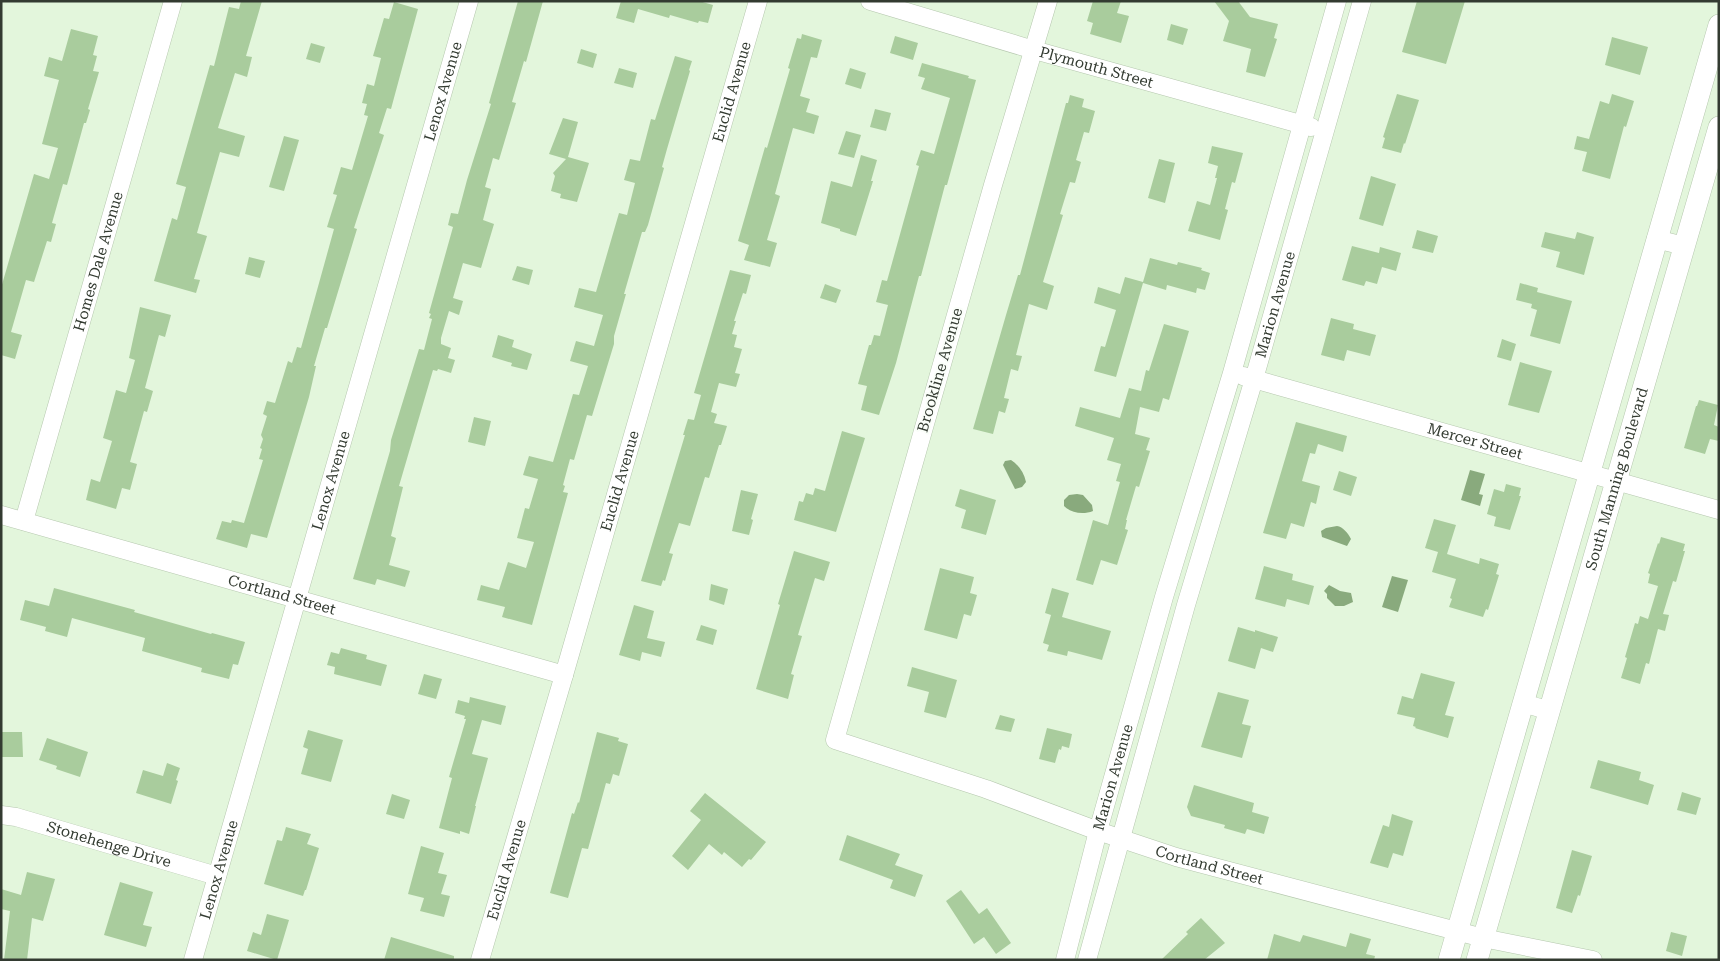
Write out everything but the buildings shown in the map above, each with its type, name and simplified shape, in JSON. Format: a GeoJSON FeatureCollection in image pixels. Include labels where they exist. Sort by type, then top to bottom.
{"type":"FeatureCollection","features":[{"type":"Feature","properties":{"kind":"street","name":"Homes Dale Avenue"},"geometry":{"type":"LineString","coordinates":[[24,521],[173,1]]}},
{"type":"Feature","properties":{"kind":"street","name":"Lenox Avenue"},"geometry":{"type":"LineString","coordinates":[[193,960],[298,599],[408,207],[469,1]]}},
{"type":"Feature","properties":{"kind":"street","name":"Euclid Avenue"},"geometry":{"type":"LineString","coordinates":[[480,960],[758,1]]}},
{"type":"Feature","properties":{"kind":"street","name":"Plymouth Street"},"geometry":{"type":"LineString","coordinates":[[870,1],[1034,50],[1324,130]]}},
{"type":"Feature","properties":{"kind":"street","name":"Brookline Avenue"},"geometry":{"type":"LineString","coordinates":[[835,740],[993,185],[1048,1]]}},
{"type":"Feature","properties":{"kind":"street","name":"Marion Avenue"},"geometry":{"type":"LineString","coordinates":[[1065,960],[1098,831],[1164,597],[1232,373],[1337,1]]}},
{"type":"Feature","properties":{"kind":"street","name":"Marion Avenue"},"geometry":{"type":"LineString","coordinates":[[1087,960],[1186,605],[1254,379],[1362,1]]}},
{"type":"Feature","properties":{"kind":"street","name":"South Manning Boulevard"},"geometry":{"type":"LineString","coordinates":[[1449,960],[1718,29]]}},
{"type":"Feature","properties":{"kind":"street","name":"South Manning Boulevard"},"geometry":{"type":"LineString","coordinates":[[1477,960],[1719,127]]}},
{"type":"Feature","properties":{"kind":"street"},"geometry":{"type":"LineString","coordinates":[[1656,239],[1684,246]]}},
{"type":"Feature","properties":{"kind":"street","name":"Mercer Street"},"geometry":{"type":"LineString","coordinates":[[1232,373],[1719,510]]}},
{"type":"Feature","properties":{"kind":"street","name":"Cortland Street"},"geometry":{"type":"LineString","coordinates":[[1,515],[564,675]]}},
{"type":"Feature","properties":{"kind":"street"},"geometry":{"type":"LineString","coordinates":[[1164,597],[1186,605]]}},
{"type":"Feature","properties":{"kind":"street"},"geometry":{"type":"LineString","coordinates":[[1524,703],[1550,711]]}},
{"type":"Feature","properties":{"kind":"street","name":"Cortland Street"},"geometry":{"type":"LineString","coordinates":[[835,740],[986,789],[1176,858],[1457,932],[1593,960]]}},
{"type":"Feature","properties":{"kind":"street","name":"Stonehenge Drive"},"geometry":{"type":"LineString","coordinates":[[1,815],[16,817],[217,876]]}},
{"type":"Feature","properties":{"kind":"shaded area"},"geometry":{"type":"Polygon","coordinates":[[[1011,460],[1021,469],[1026,482],[1022,487],[1015,489],[1003,465],[1005,461],[1011,460]]]}},
{"type":"Feature","properties":{"kind":"shaded area"},"geometry":{"type":"Polygon","coordinates":[[[1470,470],[1485,474],[1479,494],[1483,495],[1480,506],[1461,500],[1470,470]]]}},
{"type":"Feature","properties":{"kind":"shaded area"},"geometry":{"type":"Polygon","coordinates":[[[1069,495],[1083,495],[1092,505],[1093,511],[1077,513],[1064,506],[1064,500],[1069,495]]]}},
{"type":"Feature","properties":{"kind":"shaded area"},"geometry":{"type":"Polygon","coordinates":[[[1337,526],[1345,531],[1351,539],[1347,546],[1322,537],[1321,531],[1337,526]]]}},
{"type":"Feature","properties":{"kind":"shaded area"},"geometry":{"type":"Polygon","coordinates":[[[1392,576],[1408,580],[1398,612],[1382,607],[1392,576]]]}},
{"type":"Feature","properties":{"kind":"shaded area"},"geometry":{"type":"Polygon","coordinates":[[[1329,585],[1340,591],[1351,593],[1353,602],[1344,606],[1335,606],[1327,598],[1327,594],[1324,591],[1329,585]]]}}]}
